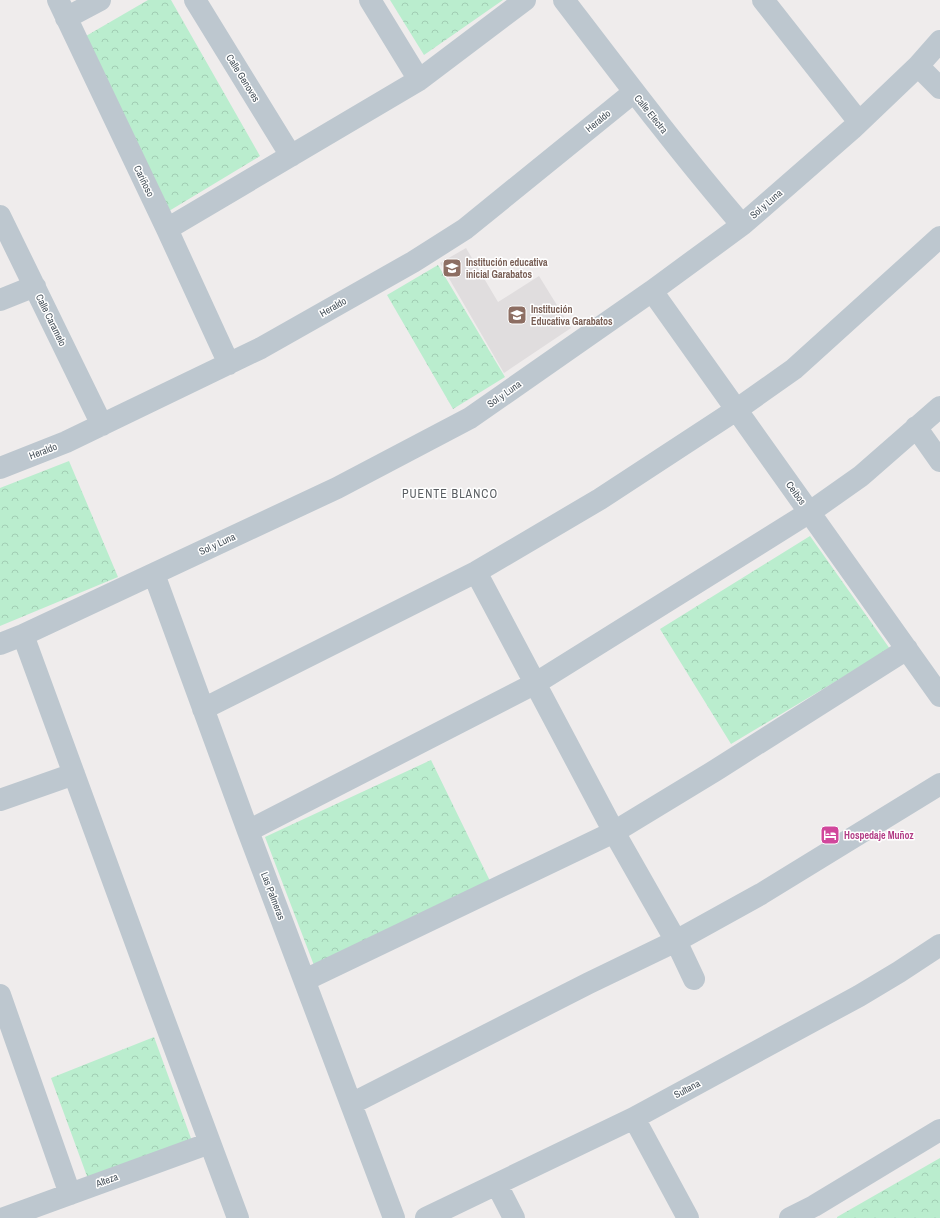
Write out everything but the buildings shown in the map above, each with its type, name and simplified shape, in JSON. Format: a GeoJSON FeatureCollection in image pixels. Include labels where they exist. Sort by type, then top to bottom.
{"type":"FeatureCollection","features":[{"type":"Feature","properties":{"kind":"street"},"geometry":{"type":"LineString","coordinates":[[62,9],[100,0]]}},
{"type":"Feature","properties":{"kind":"street","name":"Calle Genoves"},"geometry":{"type":"LineString","coordinates":[[195,0],[291,156]]}},
{"type":"Feature","properties":{"kind":"street"},"geometry":{"type":"LineString","coordinates":[[370,0],[419,80]]}},
{"type":"Feature","properties":{"kind":"street"},"geometry":{"type":"LineString","coordinates":[[167,229],[419,80],[525,0]]}},
{"type":"Feature","properties":{"kind":"street","name":"Calle Electra"},"geometry":{"type":"LineString","coordinates":[[564,0],[634,92],[742,225]]}},
{"type":"Feature","properties":{"kind":"street"},"geometry":{"type":"LineString","coordinates":[[763,0],[859,122]]}},
{"type":"Feature","properties":{"kind":"street","name":"Cariñoso"},"geometry":{"type":"LineString","coordinates":[[62,9],[167,229],[229,364]]}},
{"type":"Feature","properties":{"kind":"street","name":"Sol y Luna"},"geometry":{"type":"LineString","coordinates":[[0,644],[23,635],[337,488],[470,418],[652,291],[742,225],[859,122],[918,66],[940,41]]}},
{"type":"Feature","properties":{"kind":"street"},"geometry":{"type":"LineString","coordinates":[[918,66],[940,88]]}},
{"type":"Feature","properties":{"kind":"street","name":"Heraldo"},"geometry":{"type":"LineString","coordinates":[[0,468],[66,442],[229,364],[261,348],[413,262],[465,229],[634,92]]}},
{"type":"Feature","properties":{"kind":"street","name":"Calle Caramelo"},"geometry":{"type":"LineString","coordinates":[[0,216],[102,425]]}},
{"type":"Feature","properties":{"kind":"street"},"geometry":{"type":"LineString","coordinates":[[203,709],[476,572],[600,498],[736,410],[794,369],[940,237]]}},
{"type":"Feature","properties":{"kind":"street"},"geometry":{"type":"LineString","coordinates":[[0,300],[35,286]]}},
{"type":"Feature","properties":{"kind":"street","name":"Ceibos"},"geometry":{"type":"LineString","coordinates":[[652,291],[940,696]]}},
{"type":"Feature","properties":{"kind":"street"},"geometry":{"type":"LineString","coordinates":[[248,831],[536,683],[810,512],[861,476],[916,426],[940,407]]}},
{"type":"Feature","properties":{"kind":"street"},"geometry":{"type":"LineString","coordinates":[[916,426],[940,461]]}},
{"type":"Feature","properties":{"kind":"street"},"geometry":{"type":"LineString","coordinates":[[476,572],[614,832],[676,941],[694,979]]}},
{"type":"Feature","properties":{"kind":"street","name":"Las Palmeras"},"geometry":{"type":"LineString","coordinates":[[154,574],[248,831],[394,1218]]}},
{"type":"Feature","properties":{"kind":"street"},"geometry":{"type":"LineString","coordinates":[[23,635],[238,1218]]}},
{"type":"Feature","properties":{"kind":"street"},"geometry":{"type":"LineString","coordinates":[[305,980],[614,832],[716,770],[907,649]]}},
{"type":"Feature","properties":{"kind":"street"},"geometry":{"type":"LineString","coordinates":[[0,800],[74,774]]}},
{"type":"Feature","properties":{"kind":"street"},"geometry":{"type":"LineString","coordinates":[[351,1104],[589,983],[676,941],[761,894],[940,784]]}},
{"type":"Feature","properties":{"kind":"street","name":"Sultana"},"geometry":{"type":"LineString","coordinates":[[426,1218],[634,1118],[859,996],[900,972],[940,945]]}},
{"type":"Feature","properties":{"kind":"street"},"geometry":{"type":"LineString","coordinates":[[0,995],[70,1194]]}},
{"type":"Feature","properties":{"kind":"street"},"geometry":{"type":"LineString","coordinates":[[634,1118],[688,1218]]}},
{"type":"Feature","properties":{"kind":"street"},"geometry":{"type":"LineString","coordinates":[[790,1218],[817,1212],[940,1130]]}},
{"type":"Feature","properties":{"kind":"street","name":"Alteza"},"geometry":{"type":"LineString","coordinates":[[4,1218],[210,1143]]}},
{"type":"Feature","properties":{"kind":"street"},"geometry":{"type":"LineString","coordinates":[[497,1185],[514,1218]]}},
{"type":"Feature","properties":{"kind":"shaded area","name":"Institución Educativa Garabatos"},"geometry":{"type":"Polygon","coordinates":[[[466,248],[498,302],[539,276],[571,328],[504,373],[440,263],[466,248]]]}},
{"type":"Feature","properties":{"kind":"green space"},"geometry":{"type":"Polygon","coordinates":[[[148,0],[171,0],[260,156],[169,211],[86,36],[148,0]]]}},
{"type":"Feature","properties":{"kind":"green space"},"geometry":{"type":"Polygon","coordinates":[[[390,0],[503,0],[424,55],[390,0]]]}},
{"type":"Feature","properties":{"kind":"green space"},"geometry":{"type":"Polygon","coordinates":[[[438,265],[505,377],[453,409],[387,295],[438,265]]]}},
{"type":"Feature","properties":{"kind":"green space"},"geometry":{"type":"Polygon","coordinates":[[[69,461],[118,577],[0,626],[0,488],[69,461]]]}},
{"type":"Feature","properties":{"kind":"green space"},"geometry":{"type":"Polygon","coordinates":[[[810,536],[890,649],[731,744],[660,629],[810,536]]]}},
{"type":"Feature","properties":{"kind":"green space"},"geometry":{"type":"Polygon","coordinates":[[[431,760],[491,883],[315,968],[265,837],[431,760]]]}},
{"type":"Feature","properties":{"kind":"green space"},"geometry":{"type":"Polygon","coordinates":[[[154,1037],[192,1141],[88,1179],[51,1078],[154,1037]]]}},
{"type":"Feature","properties":{"kind":"green space"},"geometry":{"type":"Polygon","coordinates":[[[940,1158],[940,1218],[837,1218],[837,1217],[940,1158]]]}},
{"type":"Feature","properties":{"kind":"place","name":"Institución educativa inicial Garabatos"},"geometry":{"type":"Point","coordinates":[452,268]}},
{"type":"Feature","properties":{"kind":"place","name":"Institución Educativa Garabatos"},"geometry":{"type":"Point","coordinates":[517,315]}},
{"type":"Feature","properties":{"kind":"place","name":"Hospedaje Muñoz"},"geometry":{"type":"Point","coordinates":[830,835]}},
{"type":"Feature","properties":{"kind":"district","name":"PUENTE BLANCO"},"geometry":{"type":"Point","coordinates":[450,494]}}]}
